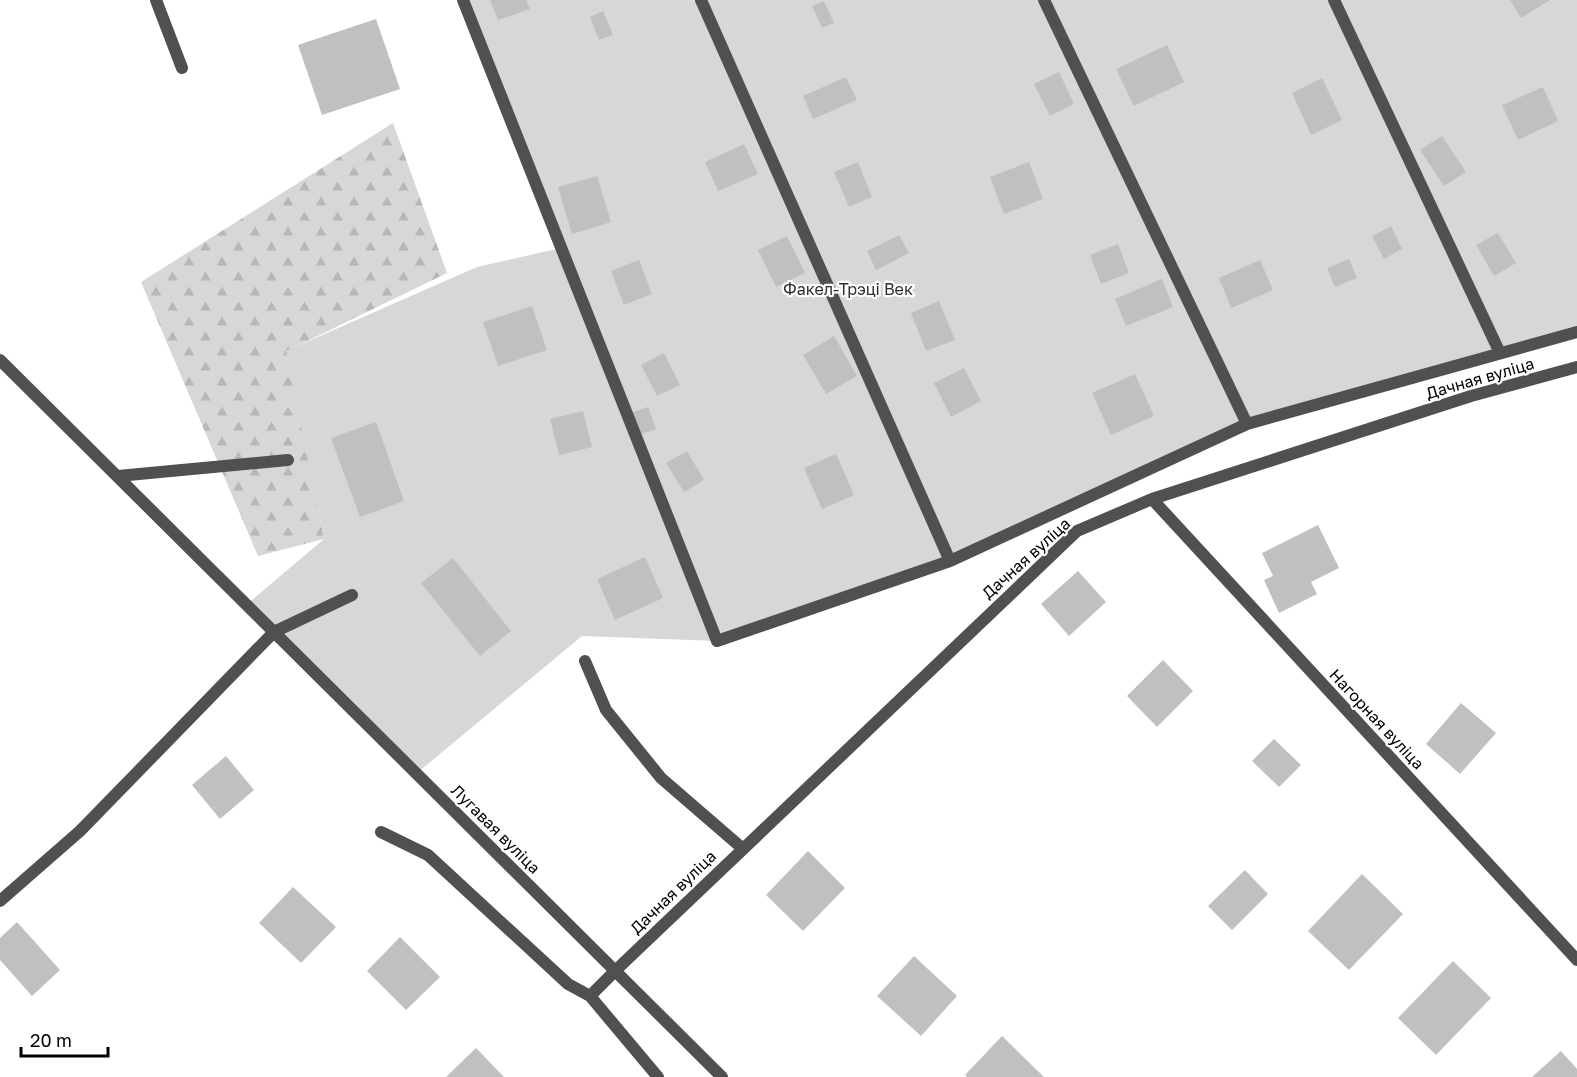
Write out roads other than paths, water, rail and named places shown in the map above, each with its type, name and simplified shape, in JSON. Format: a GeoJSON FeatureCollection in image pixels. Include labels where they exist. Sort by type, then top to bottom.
{"type":"FeatureCollection","features":[{"type":"Feature","properties":{"kind":"street"},"geometry":{"type":"LineString","coordinates":[[156,0],[182,68]]}},
{"type":"Feature","properties":{"kind":"street"},"geometry":{"type":"LineString","coordinates":[[463,0],[717,641],[950,561],[1247,424],[1577,332]]}},
{"type":"Feature","properties":{"kind":"street"},"geometry":{"type":"LineString","coordinates":[[701,0],[950,561]]}},
{"type":"Feature","properties":{"kind":"street"},"geometry":{"type":"LineString","coordinates":[[1044,0],[1247,424]]}},
{"type":"Feature","properties":{"kind":"street"},"geometry":{"type":"LineString","coordinates":[[1334,0],[1500,352]]}},
{"type":"Feature","properties":{"kind":"street","name":"Лугавая вуліца"},"geometry":{"type":"LineString","coordinates":[[0,360],[722,1077]]}},
{"type":"Feature","properties":{"kind":"street","name":"Дачная вуліца"},"geometry":{"type":"LineString","coordinates":[[590,996],[742,848],[1077,531],[1152,499],[1471,396],[1577,367]]}},
{"type":"Feature","properties":{"kind":"street"},"geometry":{"type":"LineString","coordinates":[[118,476],[288,460]]}},
{"type":"Feature","properties":{"kind":"street","name":"Нагорная вуліца"},"geometry":{"type":"LineString","coordinates":[[1152,499],[1577,960]]}},
{"type":"Feature","properties":{"kind":"street"},"geometry":{"type":"LineString","coordinates":[[0,901],[80,831],[274,632],[352,595]]}},
{"type":"Feature","properties":{"kind":"street"},"geometry":{"type":"LineString","coordinates":[[585,661],[606,710],[661,778],[742,848]]}},
{"type":"Feature","properties":{"kind":"street"},"geometry":{"type":"LineString","coordinates":[[381,832],[428,855],[568,984],[590,996],[658,1077]]}},
{"type":"Feature","properties":{"kind":"park label","name":"Факел-Трэці Век"},"geometry":{"type":"Point","coordinates":[848,289]}}]}
